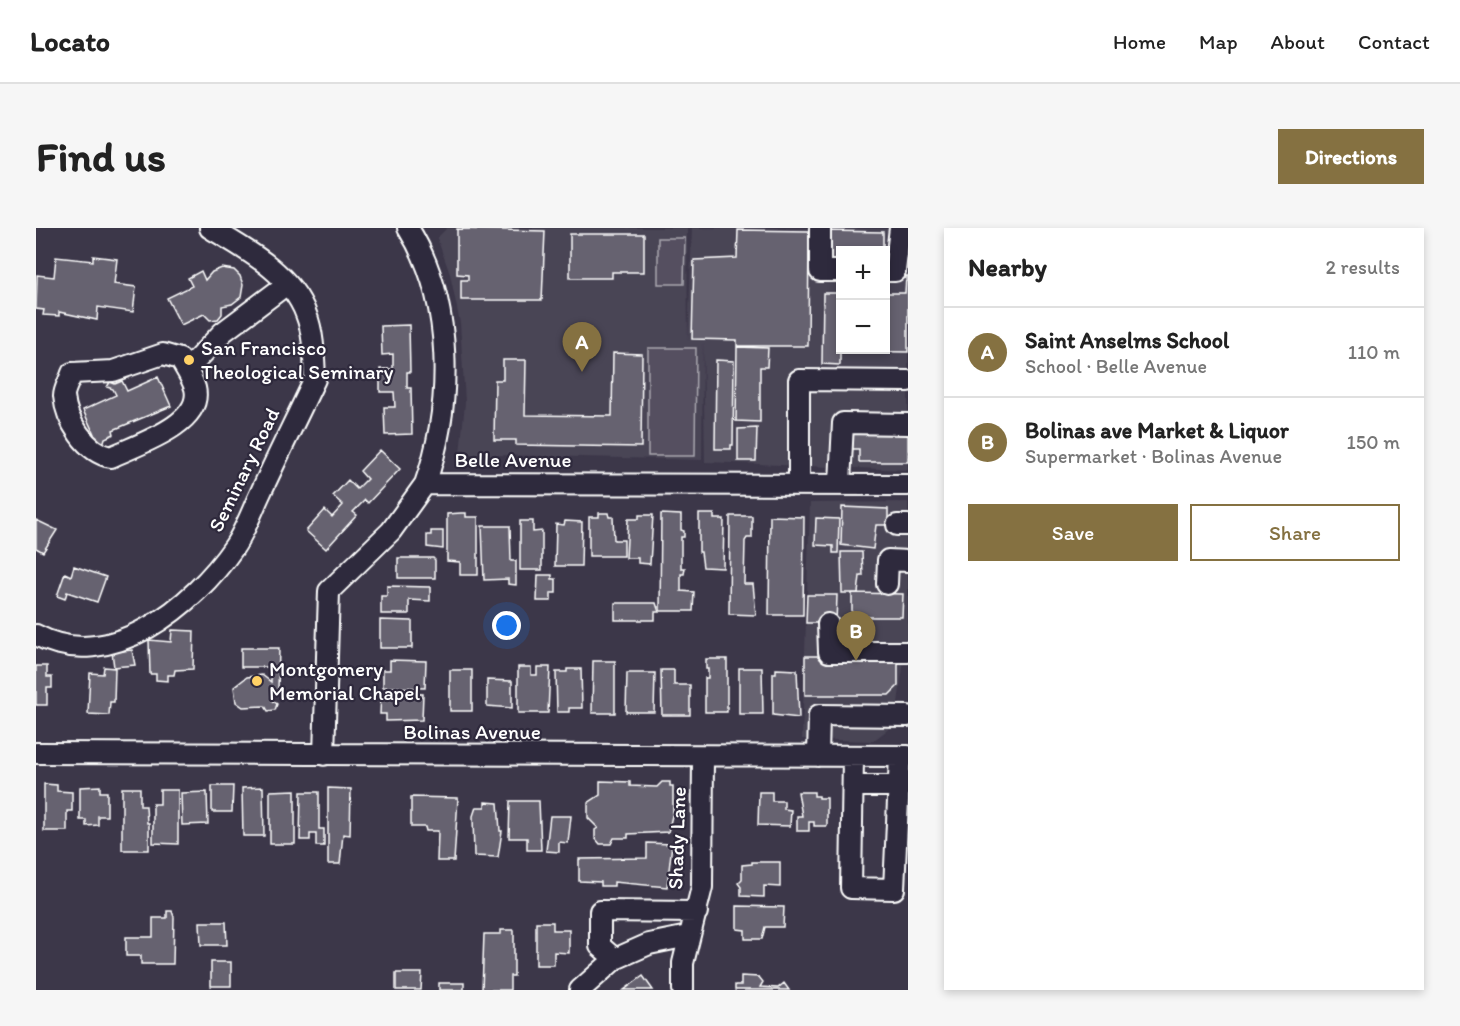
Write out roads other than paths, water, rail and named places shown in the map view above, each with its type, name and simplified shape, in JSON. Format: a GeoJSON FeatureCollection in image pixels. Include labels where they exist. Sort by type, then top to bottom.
{"type":"FeatureCollection","features":[{"type":"Feature","properties":{"kind":"street","name":"Seminary Road"},"geometry":{"type":"LineString","coordinates":[[36,635],[45,640],[81,647],[124,640],[170,613],[203,586],[236,546],[315,379],[314,349],[306,313],[286,284],[260,259],[210,228]]}},
{"type":"Feature","properties":{"kind":"street"},"geometry":{"type":"LineString","coordinates":[[324,755],[329,591],[391,531],[425,484],[436,453],[442,403],[444,352],[437,300],[418,245],[408,228]]}},
{"type":"Feature","properties":{"kind":"street"},"geometry":{"type":"LineString","coordinates":[[820,228],[820,271],[836,271]]}},
{"type":"Feature","properties":{"kind":"street"},"geometry":{"type":"LineString","coordinates":[[890,271],[895,271],[900,228]]}},
{"type":"Feature","properties":{"kind":"street"},"geometry":{"type":"LineString","coordinates":[[186,370],[223,332],[286,284]]}},
{"type":"Feature","properties":{"kind":"street"},"geometry":{"type":"LineString","coordinates":[[164,354],[180,359],[186,370],[195,390],[192,408],[180,424],[111,457],[100,455],[82,438],[67,407],[64,393],[72,373],[113,371],[164,354]]}},
{"type":"Feature","properties":{"kind":"street"},"geometry":{"type":"LineString","coordinates":[[799,485],[799,380],[908,381]]}},
{"type":"Feature","properties":{"kind":"street"},"geometry":{"type":"LineString","coordinates":[[840,483],[843,423],[908,424]]}},
{"type":"Feature","properties":{"kind":"street","name":"Belle Avenue"},"geometry":{"type":"LineString","coordinates":[[425,484],[908,484]]}},
{"type":"Feature","properties":{"kind":"street"},"geometry":{"type":"LineString","coordinates":[[887,584],[888,560],[908,561]]}},
{"type":"Feature","properties":{"kind":"street"},"geometry":{"type":"LineString","coordinates":[[828,624],[830,652],[908,652]]}},
{"type":"Feature","properties":{"kind":"street"},"geometry":{"type":"LineString","coordinates":[[818,756],[819,715],[908,716]]}},
{"type":"Feature","properties":{"kind":"street","name":"Bolinas Avenue"},"geometry":{"type":"LineString","coordinates":[[36,753],[904,756]]}},
{"type":"Feature","properties":{"kind":"street"},"geometry":{"type":"LineString","coordinates":[[853,757],[851,888],[894,890],[899,786],[904,756]]}},
{"type":"Feature","properties":{"kind":"street","name":"Shady Lane"},"geometry":{"type":"LineString","coordinates":[[683,990],[683,963],[688,936],[697,912],[703,859],[703,757]]}},
{"type":"Feature","properties":{"kind":"street"},"geometry":{"type":"LineString","coordinates":[[853,786],[899,786]]}},
{"type":"Feature","properties":{"kind":"street"},"geometry":{"type":"LineString","coordinates":[[615,959],[600,946],[600,911],[697,912]]}},
{"type":"Feature","properties":{"kind":"street"},"geometry":{"type":"LineString","coordinates":[[580,990],[615,959],[649,944],[688,936]]}},
{"type":"Feature","properties":{"kind":"place","name":"San Francisco Theological Seminary"},"geometry":{"type":"Point","coordinates":[189,360]}},
{"type":"Feature","properties":{"kind":"place","name":"Saint Anselms School"},"geometry":{"type":"Point","coordinates":[582,372]}},
{"type":"Feature","properties":{"kind":"place","name":"Bolinas ave Market & Liquor"},"geometry":{"type":"Point","coordinates":[856,661]}},
{"type":"Feature","properties":{"kind":"place","name":"Montgomery Memorial Chapel"},"geometry":{"type":"Point","coordinates":[257,681]}}]}
